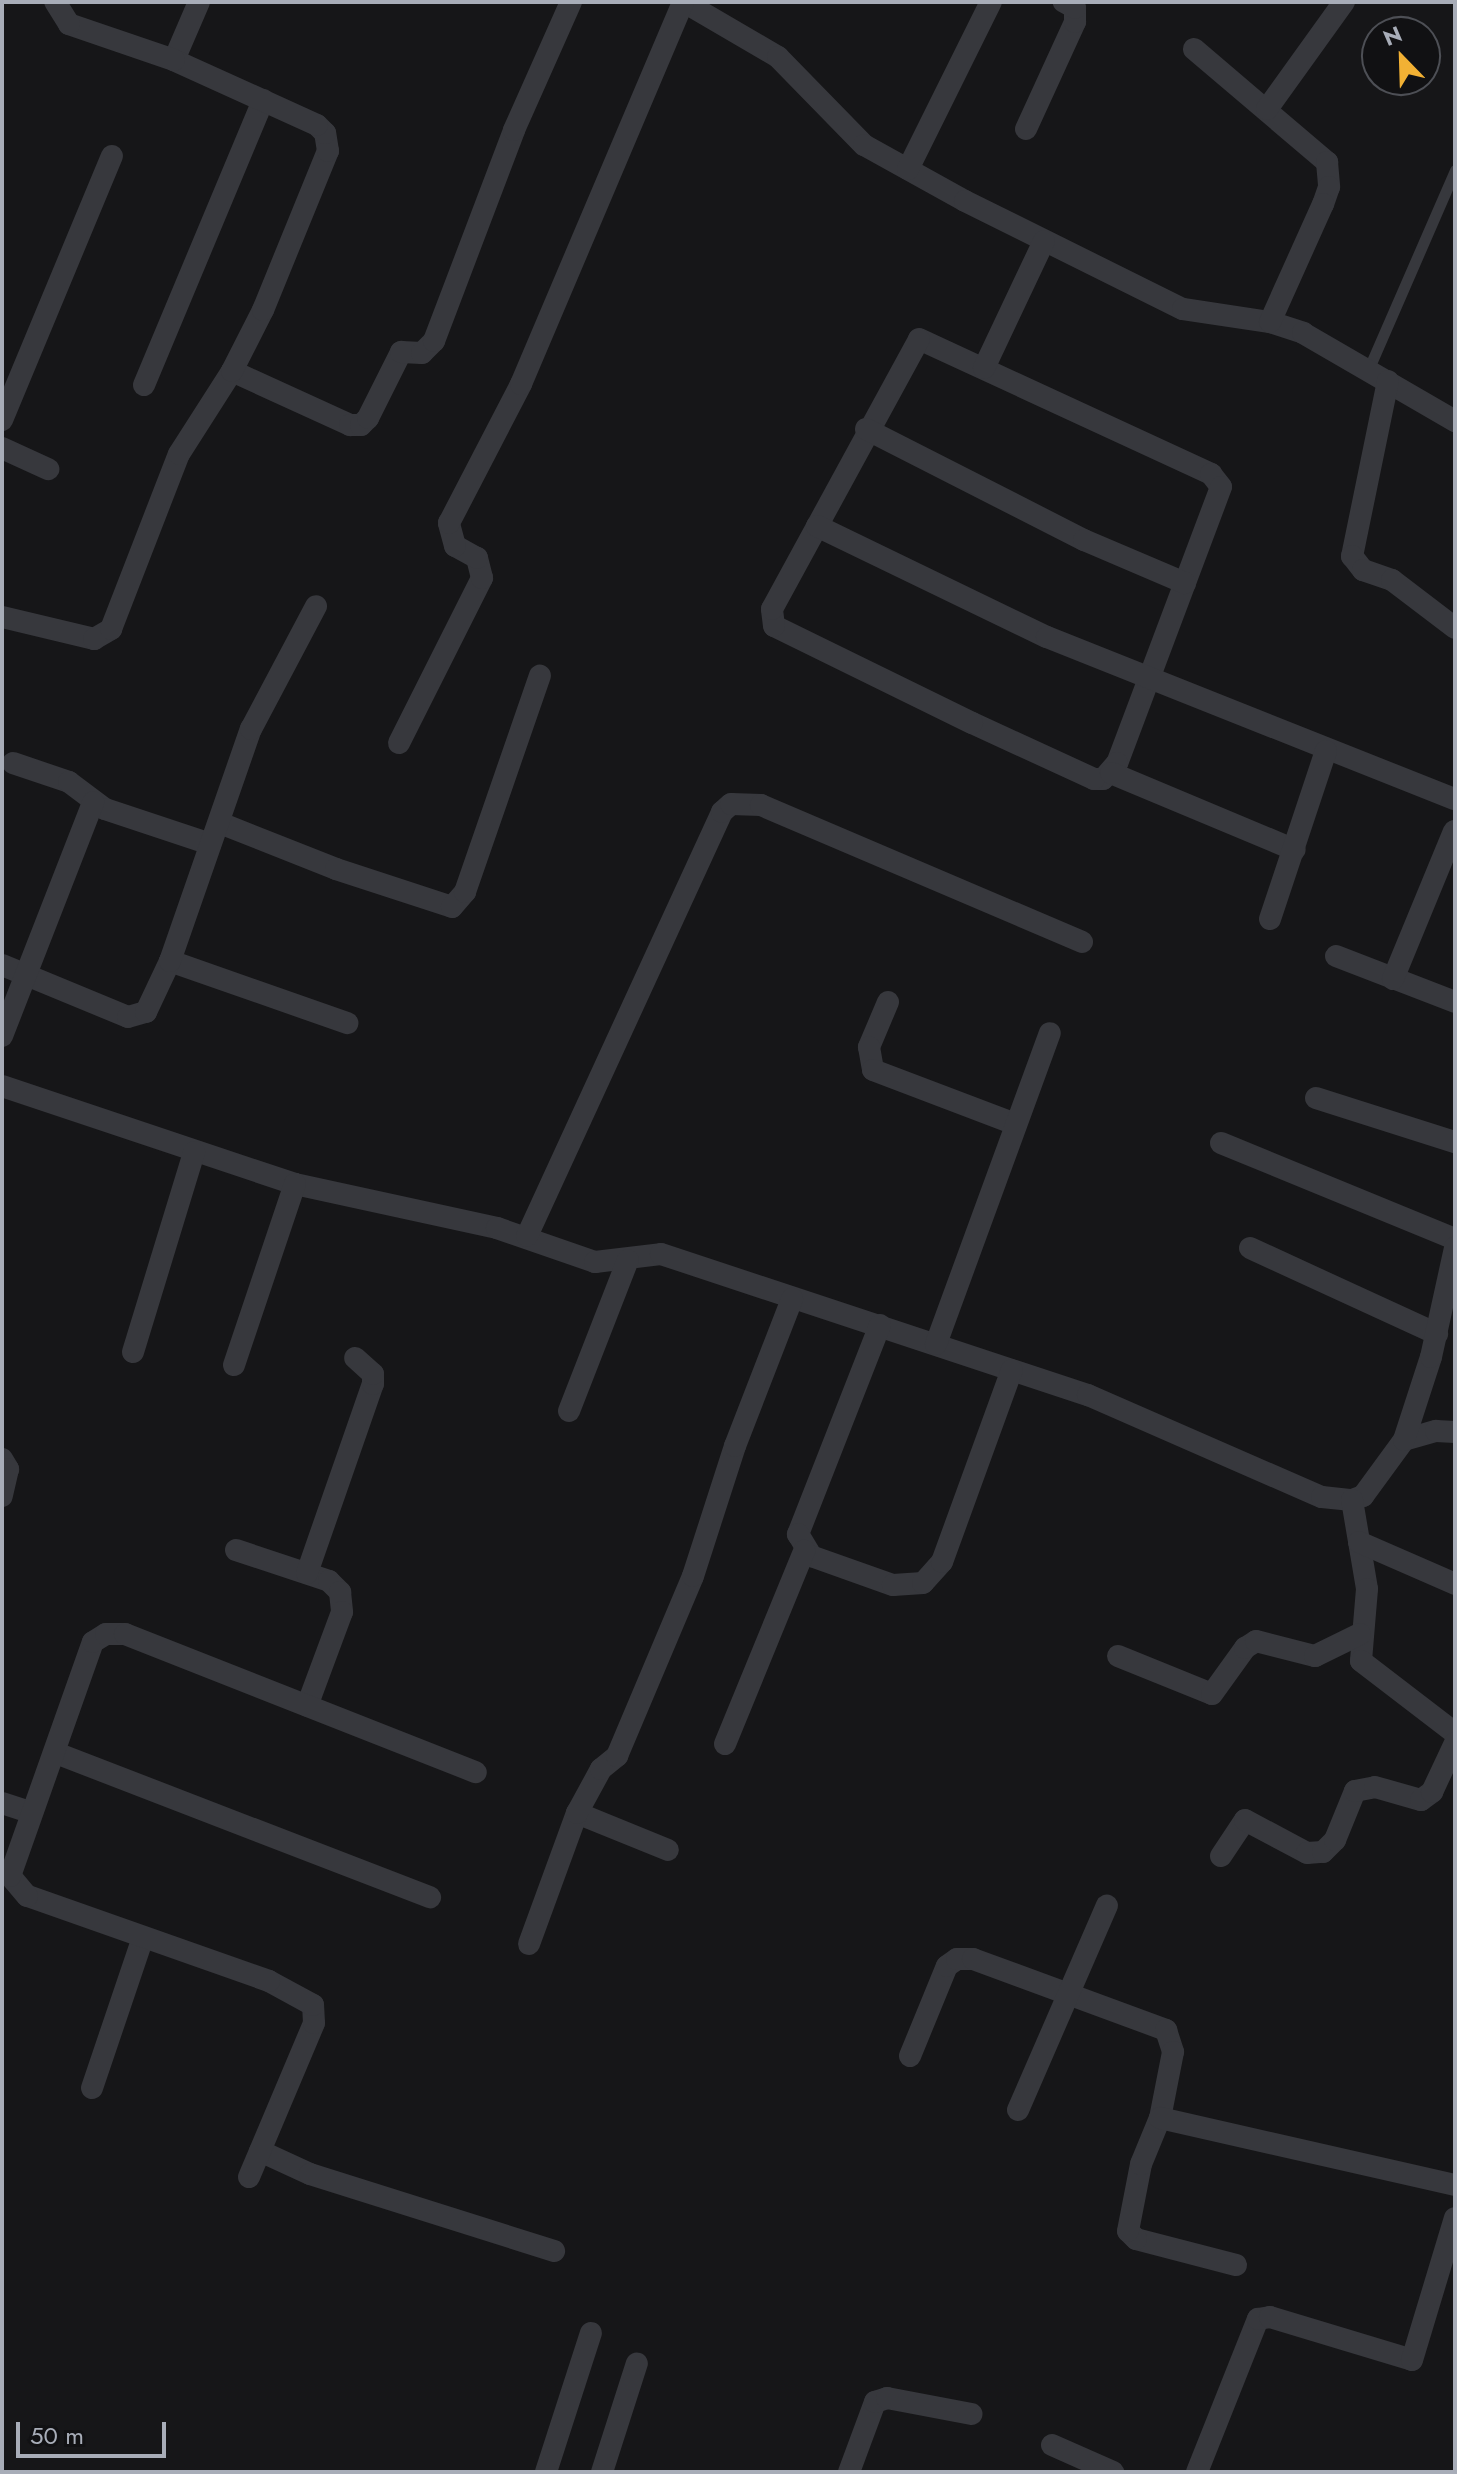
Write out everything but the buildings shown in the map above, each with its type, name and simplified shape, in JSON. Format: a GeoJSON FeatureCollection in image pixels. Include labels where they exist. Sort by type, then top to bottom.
{"type":"FeatureCollection","features":[{"type":"Feature","properties":{"kind":"street"},"geometry":{"type":"LineString","coordinates":[[2,617],[94,639],[111,629],[179,454],[232,371],[279,274],[328,151],[325,133],[317,125],[174,60],[69,24],[55,2]]}},
{"type":"Feature","properties":{"kind":"street"},"geometry":{"type":"LineString","coordinates":[[174,60],[199,2]]}},
{"type":"Feature","properties":{"kind":"street"},"geometry":{"type":"LineString","coordinates":[[232,371],[350,425],[361,425],[368,418],[401,352],[422,353],[434,341],[514,130],[571,2]]}},
{"type":"Feature","properties":{"kind":"street"},"geometry":{"type":"LineString","coordinates":[[399,743],[482,578],[477,558],[455,546],[449,523],[509,411],[684,2],[722,11],[778,57],[864,145],[908,169],[1044,241],[1183,309],[1270,322],[1369,368],[1455,421]]}},
{"type":"Feature","properties":{"kind":"street"},"geometry":{"type":"LineString","coordinates":[[908,169],[991,2]]}},
{"type":"Feature","properties":{"kind":"street"},"geometry":{"type":"LineString","coordinates":[[1026,129],[1075,22],[1075,8],[1064,2]]}},
{"type":"Feature","properties":{"kind":"street"},"geometry":{"type":"LineString","coordinates":[[1267,109],[1344,2]]}},
{"type":"Feature","properties":{"kind":"street"},"geometry":{"type":"LineString","coordinates":[[1194,49],[1321,154],[1330,172],[1323,204],[1270,322]]}},
{"type":"Feature","properties":{"kind":"street"},"geometry":{"type":"LineString","coordinates":[[144,385],[263,100]]}},
{"type":"Feature","properties":{"kind":"street"},"geometry":{"type":"LineString","coordinates":[[2,420],[112,156]]}},
{"type":"Feature","properties":{"kind":"street"},"geometry":{"type":"LineString","coordinates":[[984,368],[1044,241]]}},
{"type":"Feature","properties":{"kind":"street"},"geometry":{"type":"LineString","coordinates":[[1111,773],[1221,494],[1218,480],[919,339],[866,429],[772,609],[774,626],[1094,779],[1111,773],[1295,850]]}},
{"type":"Feature","properties":{"kind":"street"},"geometry":{"type":"LineString","coordinates":[[1388,381],[1352,556],[1363,570],[1392,580],[1455,628]]}},
{"type":"Feature","properties":{"kind":"street"},"geometry":{"type":"LineString","coordinates":[[866,429],[1084,540],[1185,583]]}},
{"type":"Feature","properties":{"kind":"street"},"geometry":{"type":"LineString","coordinates":[[2,448],[48,469]]}},
{"type":"Feature","properties":{"kind":"street"},"geometry":{"type":"LineString","coordinates":[[817,526],[959,597],[1326,751],[1455,799]]}},
{"type":"Feature","properties":{"kind":"street"},"geometry":{"type":"LineString","coordinates":[[2,965],[139,1018],[155,1000],[263,699],[316,606]]}},
{"type":"Feature","properties":{"kind":"street"},"geometry":{"type":"LineString","coordinates":[[220,823],[336,869],[452,907],[465,892],[540,676]]}},
{"type":"Feature","properties":{"kind":"street"},"geometry":{"type":"LineString","coordinates":[[1270,919],[1326,751]]}},
{"type":"Feature","properties":{"kind":"street"},"geometry":{"type":"LineString","coordinates":[[13,763],[69,782],[93,802],[210,844]]}},
{"type":"Feature","properties":{"kind":"street"},"geometry":{"type":"LineString","coordinates":[[2,1036],[93,802]]}},
{"type":"Feature","properties":{"kind":"street"},"geometry":{"type":"LineString","coordinates":[[527,1236],[722,812],[731,804],[761,805],[1082,942]]}},
{"type":"Feature","properties":{"kind":"street"},"geometry":{"type":"LineString","coordinates":[[1393,979],[1455,832],[1455,819]]}},
{"type":"Feature","properties":{"kind":"street"},"geometry":{"type":"LineString","coordinates":[[1336,956],[1455,1002]]}},
{"type":"Feature","properties":{"kind":"street"},"geometry":{"type":"LineString","coordinates":[[170,961],[347,1023]]}},
{"type":"Feature","properties":{"kind":"street"},"geometry":{"type":"LineString","coordinates":[[888,1002],[869,1047],[873,1070],[1015,1124]]}},
{"type":"Feature","properties":{"kind":"street"},"geometry":{"type":"LineString","coordinates":[[936,1344],[1050,1033]]}},
{"type":"Feature","properties":{"kind":"street"},"geometry":{"type":"LineString","coordinates":[[2,1086],[295,1184],[527,1236],[595,1262],[661,1254],[1012,1370],[1186,1435],[1312,1494],[1352,1500],[1367,1491],[1404,1440],[1437,1334],[1455,1248]]}},
{"type":"Feature","properties":{"kind":"street"},"geometry":{"type":"LineString","coordinates":[[1316,1098],[1455,1142]]}},
{"type":"Feature","properties":{"kind":"street"},"geometry":{"type":"LineString","coordinates":[[1221,1143],[1455,1239]]}},
{"type":"Feature","properties":{"kind":"street"},"geometry":{"type":"LineString","coordinates":[[133,1352],[194,1152]]}},
{"type":"Feature","properties":{"kind":"street"},"geometry":{"type":"LineString","coordinates":[[234,1365],[295,1184]]}},
{"type":"Feature","properties":{"kind":"street"},"geometry":{"type":"LineString","coordinates":[[1250,1248],[1437,1334]]}},
{"type":"Feature","properties":{"kind":"street"},"geometry":{"type":"LineString","coordinates":[[569,1411],[628,1260]]}},
{"type":"Feature","properties":{"kind":"street"},"geometry":{"type":"LineString","coordinates":[[529,1944],[577,1813],[601,1769],[617,1756],[665,1645],[792,1299]]}},
{"type":"Feature","properties":{"kind":"street"},"geometry":{"type":"LineString","coordinates":[[725,1744],[804,1551],[798,1534],[802,1518],[880,1325]]}},
{"type":"Feature","properties":{"kind":"street"},"geometry":{"type":"LineString","coordinates":[[307,1573],[373,1384],[373,1374],[355,1358]]}},
{"type":"Feature","properties":{"kind":"street"},"geometry":{"type":"LineString","coordinates":[[804,1551],[893,1585],[923,1583],[935,1575],[1012,1370]]}},
{"type":"Feature","properties":{"kind":"street"},"geometry":{"type":"LineString","coordinates":[[1404,1440],[1436,1431],[1455,1432]]}},
{"type":"Feature","properties":{"kind":"street"},"geometry":{"type":"LineString","coordinates":[[2,1459],[8,1469],[2,1496]]}},
{"type":"Feature","properties":{"kind":"street"},"geometry":{"type":"LineString","coordinates":[[1352,1500],[1367,1589],[1359,1656],[1370,1672],[1455,1733]]}},
{"type":"Feature","properties":{"kind":"street"},"geometry":{"type":"LineString","coordinates":[[1359,1542],[1455,1584]]}},
{"type":"Feature","properties":{"kind":"street"},"geometry":{"type":"LineString","coordinates":[[236,1550],[307,1573],[336,1586],[344,1604],[307,1706]]}},
{"type":"Feature","properties":{"kind":"street"},"geometry":{"type":"LineString","coordinates":[[249,2177],[314,2023],[313,2005],[269,1981],[142,1940],[18,1891],[9,1868],[56,1753],[88,1651],[106,1634],[125,1634],[476,1772]]}},
{"type":"Feature","properties":{"kind":"street"},"geometry":{"type":"LineString","coordinates":[[1118,1656],[1212,1694],[1245,1648],[1256,1641],[1315,1656],[1360,1634]]}},
{"type":"Feature","properties":{"kind":"street"},"geometry":{"type":"LineString","coordinates":[[1221,1856],[1245,1820],[1307,1853],[1323,1852],[1335,1840],[1355,1791],[1375,1787],[1421,1800],[1432,1792],[1455,1743]]}},
{"type":"Feature","properties":{"kind":"street"},"geometry":{"type":"LineString","coordinates":[[56,1753],[430,1897]]}},
{"type":"Feature","properties":{"kind":"street"},"geometry":{"type":"LineString","coordinates":[[2,1803],[30,1812]]}},
{"type":"Feature","properties":{"kind":"street"},"geometry":{"type":"LineString","coordinates":[[577,1813],[668,1850]]}},
{"type":"Feature","properties":{"kind":"street"},"geometry":{"type":"LineString","coordinates":[[1018,2110],[1071,1995],[1107,1905]]}},
{"type":"Feature","properties":{"kind":"street"},"geometry":{"type":"LineString","coordinates":[[92,2088],[142,1940]]}},
{"type":"Feature","properties":{"kind":"street"},"geometry":{"type":"LineString","coordinates":[[910,2056],[947,1966],[957,1959],[973,1959],[1160,2026],[1171,2036],[1173,2052],[1160,2118],[1141,2164],[1128,2231],[1136,2239],[1236,2265]]}},
{"type":"Feature","properties":{"kind":"street"},"geometry":{"type":"LineString","coordinates":[[1160,2118],[1455,2185]]}},
{"type":"Feature","properties":{"kind":"street"},"geometry":{"type":"LineString","coordinates":[[260,2151],[310,2174],[554,2251]]}},
{"type":"Feature","properties":{"kind":"street"},"geometry":{"type":"LineString","coordinates":[[1197,2472],[1252,2326],[1270,2317],[1412,2360],[1455,2218]]}},
{"type":"Feature","properties":{"kind":"street"},"geometry":{"type":"LineString","coordinates":[[546,2472],[591,2333]]}},
{"type":"Feature","properties":{"kind":"street"},"geometry":{"type":"LineString","coordinates":[[602,2472],[637,2363]]}},
{"type":"Feature","properties":{"kind":"street"},"geometry":{"type":"LineString","coordinates":[[849,2472],[875,2402],[887,2398],[972,2414]]}},
{"type":"Feature","properties":{"kind":"street"},"geometry":{"type":"LineString","coordinates":[[1052,2445],[1113,2472]]}},
{"type":"Feature","properties":{"kind":"lane"},"geometry":{"type":"LineString","coordinates":[[1369,368],[1455,170]]}}]}
